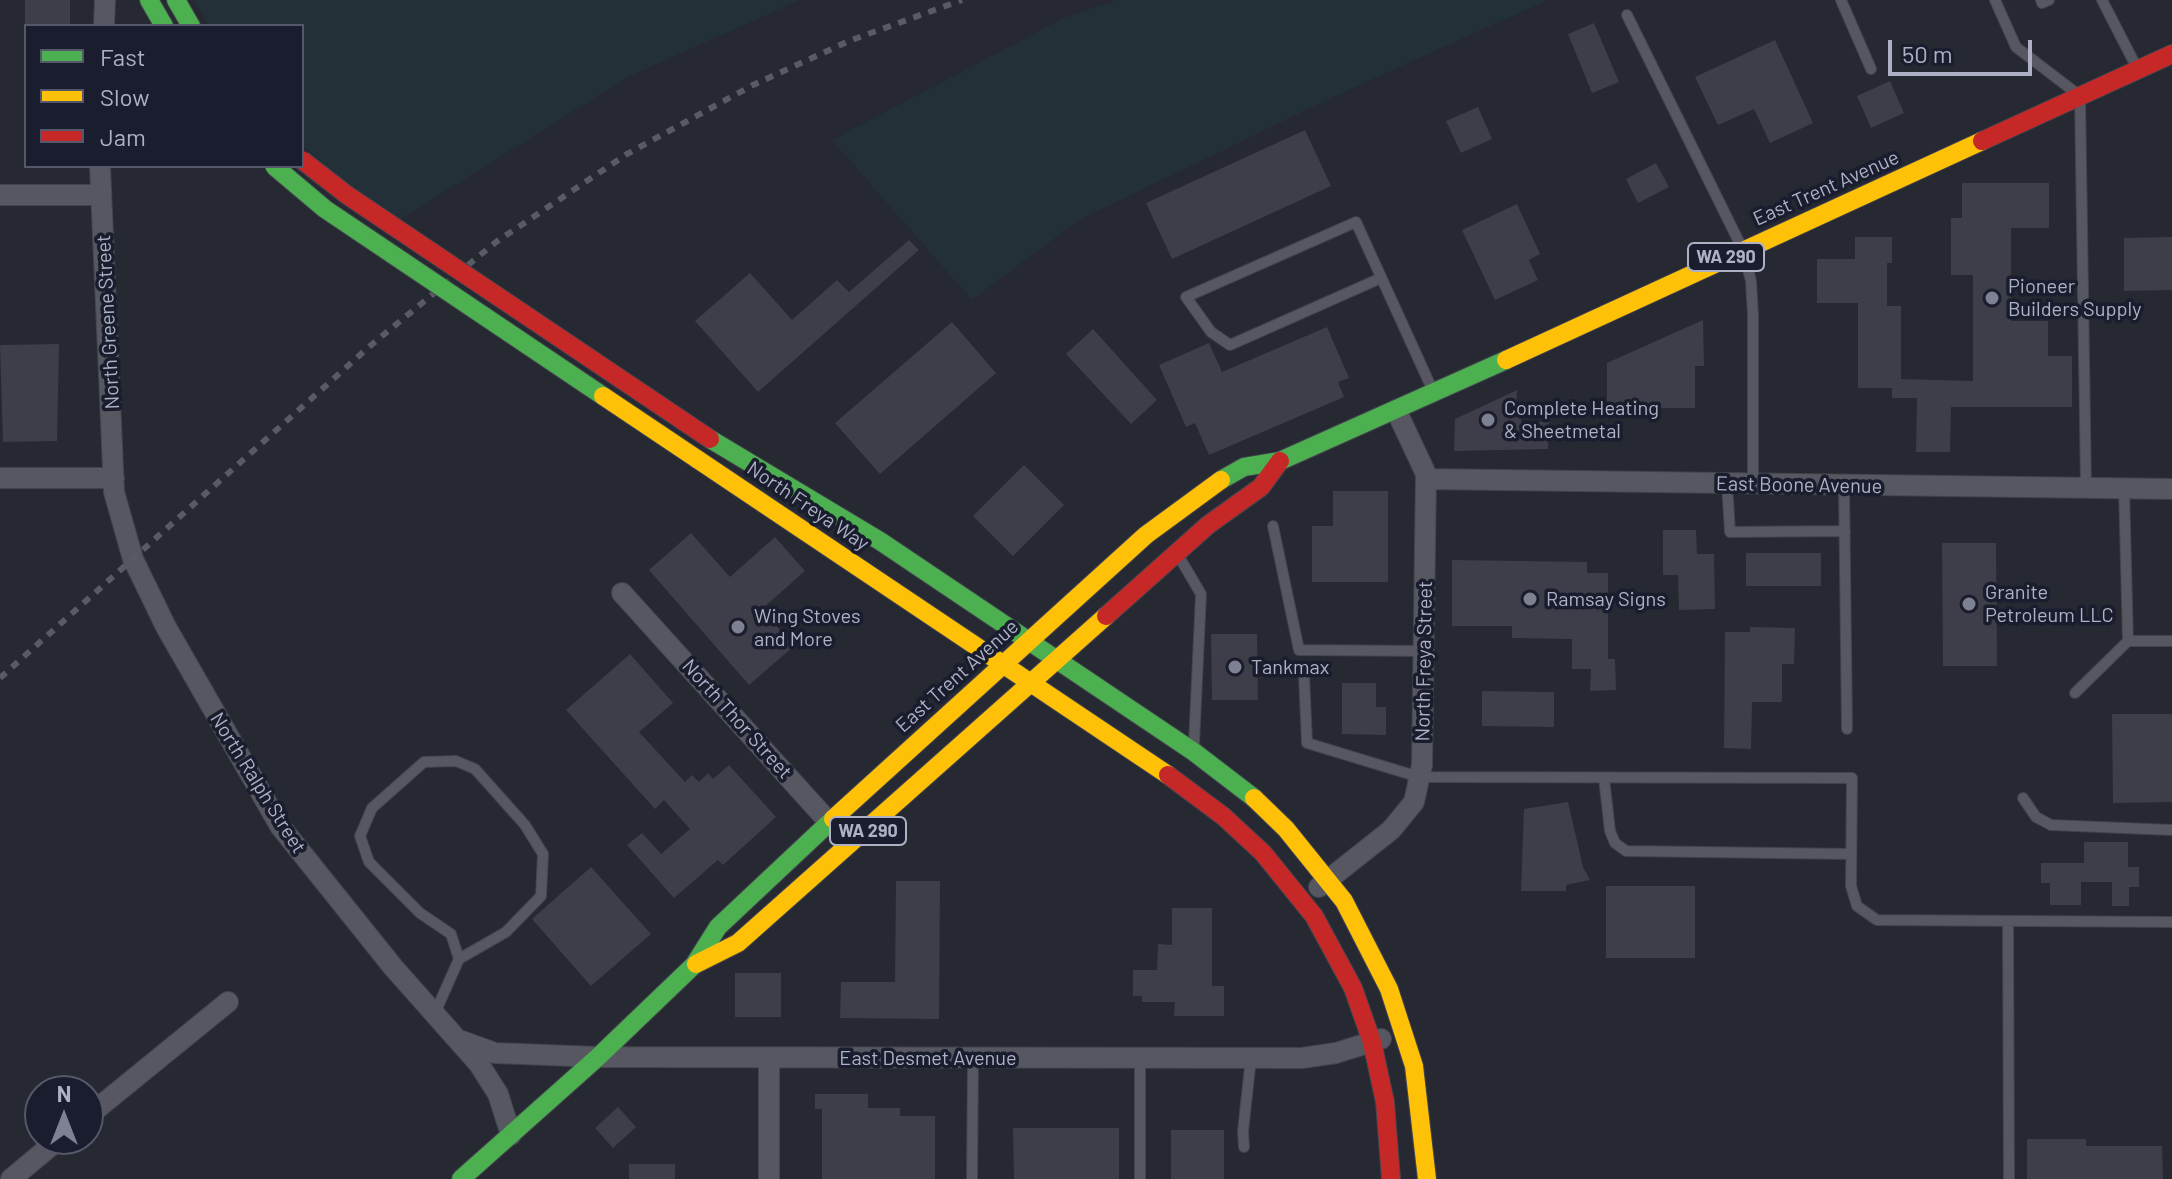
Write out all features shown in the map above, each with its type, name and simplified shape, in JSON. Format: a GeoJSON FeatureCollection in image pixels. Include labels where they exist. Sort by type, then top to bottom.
{"type":"FeatureCollection","features":[{"type":"Feature","properties":{"kind":"main road"},"geometry":{"type":"LineString","coordinates":[[149,0],[163,24]]}},
{"type":"Feature","properties":{"kind":"main road"},"geometry":{"type":"LineString","coordinates":[[176,0],[189,22]]}},
{"type":"Feature","properties":{"kind":"main road","name":"East Trent Avenue"},"geometry":{"type":"LineString","coordinates":[[461,1179],[598,1057],[694,965],[718,927],[1002,664],[1173,511],[1244,467],[1280,461],[1396,410],[2172,54]]}},
{"type":"Feature","properties":{"kind":"main road","name":"North Freya Way"},"geometry":{"type":"LineString","coordinates":[[304,162],[358,203],[710,439],[880,541],[1194,752],[1267,810],[1328,879]]}},
{"type":"Feature","properties":{"kind":"main road","name":"North Freya Way"},"geometry":{"type":"LineString","coordinates":[[276,168],[325,209],[1223,816],[1303,899]]}},
{"type":"Feature","properties":{"kind":"main road","name":"East Trent Avenue"},"geometry":{"type":"LineString","coordinates":[[694,965],[738,943],[851,846],[1029,682],[1177,553],[1261,487],[1280,461]]}},
{"type":"Feature","properties":{"kind":"main road"},"geometry":{"type":"LineString","coordinates":[[748,493],[798,510],[861,547],[873,547],[880,541]]}},
{"type":"Feature","properties":{"kind":"main road"},"geometry":{"type":"LineString","coordinates":[[1328,879],[1370,947],[1405,1031],[1422,1118],[1427,1179]]}},
{"type":"Feature","properties":{"kind":"main road"},"geometry":{"type":"LineString","coordinates":[[1303,899],[1345,972],[1372,1042],[1385,1102],[1391,1179]]}},
{"type":"Feature","properties":{"kind":"street"},"geometry":{"type":"LineString","coordinates":[[104,24],[105,0]]}},
{"type":"Feature","properties":{"kind":"street","name":"North Greene Street"},"geometry":{"type":"LineString","coordinates":[[100,168],[114,478]]}},
{"type":"Feature","properties":{"kind":"street"},"geometry":{"type":"LineString","coordinates":[[0,195],[99,195]]}},
{"type":"Feature","properties":{"kind":"street","name":"North Freya Street"},"geometry":{"type":"LineString","coordinates":[[1303,899],[1391,830],[1414,802],[1419,777],[1425,651],[1426,479],[1423,463],[1396,410]]}},
{"type":"Feature","properties":{"kind":"street"},"geometry":{"type":"LineString","coordinates":[[0,478],[114,478]]}},
{"type":"Feature","properties":{"kind":"street","name":"North Ralph Street"},"geometry":{"type":"LineString","coordinates":[[114,478],[121,527],[144,586],[251,779],[295,847],[453,1033],[498,1094],[511,1135]]}},
{"type":"Feature","properties":{"kind":"street","name":"East Boone Avenue"},"geometry":{"type":"LineString","coordinates":[[1426,479],[2172,489]]}},
{"type":"Feature","properties":{"kind":"street","name":"North Thor Street"},"geometry":{"type":"LineString","coordinates":[[622,593],[851,846]]}},
{"type":"Feature","properties":{"kind":"street"},"geometry":{"type":"LineString","coordinates":[[104,1103],[228,1002]]}},
{"type":"Feature","properties":{"kind":"street","name":"East Desmet Avenue"},"geometry":{"type":"LineString","coordinates":[[453,1033],[468,1045],[495,1053],[598,1057],[1302,1058],[1405,1031]]}},
{"type":"Feature","properties":{"kind":"street"},"geometry":{"type":"LineString","coordinates":[[769,1058],[769,1179]]}},
{"type":"Feature","properties":{"kind":"street"},"geometry":{"type":"LineString","coordinates":[[11,1179],[40,1155]]}},
{"type":"Feature","properties":{"kind":"lane"},"geometry":{"type":"LineString","coordinates":[[1841,0],[1871,69]]}},
{"type":"Feature","properties":{"kind":"lane"},"geometry":{"type":"LineString","coordinates":[[1995,0],[2016,47],[2080,96],[2086,488]]}},
{"type":"Feature","properties":{"kind":"lane"},"geometry":{"type":"LineString","coordinates":[[2041,0],[2042,3],[2049,0]]}},
{"type":"Feature","properties":{"kind":"lane"},"geometry":{"type":"LineString","coordinates":[[2102,0],[2138,70]]}},
{"type":"Feature","properties":{"kind":"lane"},"geometry":{"type":"LineString","coordinates":[[1627,15],[1743,250],[1751,281],[1753,315],[1753,485]]}},
{"type":"Feature","properties":{"kind":"lane"},"geometry":{"type":"LineString","coordinates":[[1381,278],[1230,345],[1211,332],[1186,297],[1356,222],[1434,393]]}},
{"type":"Feature","properties":{"kind":"lane"},"geometry":{"type":"LineString","coordinates":[[1727,484],[1730,532],[1845,531]]}},
{"type":"Feature","properties":{"kind":"lane"},"geometry":{"type":"LineString","coordinates":[[1844,486],[1847,729]]}},
{"type":"Feature","properties":{"kind":"lane"},"geometry":{"type":"LineString","coordinates":[[2124,488],[2128,641]]}},
{"type":"Feature","properties":{"kind":"lane"},"geometry":{"type":"LineString","coordinates":[[1273,526],[1299,650],[1425,651]]}},
{"type":"Feature","properties":{"kind":"lane"},"geometry":{"type":"LineString","coordinates":[[1177,553],[1201,594],[1194,752]]}},
{"type":"Feature","properties":{"kind":"lane"},"geometry":{"type":"LineString","coordinates":[[2075,693],[2128,641],[2172,641]]}},
{"type":"Feature","properties":{"kind":"lane"},"geometry":{"type":"LineString","coordinates":[[1304,675],[1307,743],[1419,777],[1852,778],[1851,886],[1857,906],[1877,920],[2172,922]]}},
{"type":"Feature","properties":{"kind":"lane"},"geometry":{"type":"LineString","coordinates":[[435,1013],[459,959],[506,932],[541,896],[543,854],[525,825],[475,769],[456,761],[424,762],[372,808],[360,836],[369,862],[420,913],[451,934],[459,959]]}},
{"type":"Feature","properties":{"kind":"lane"},"geometry":{"type":"LineString","coordinates":[[1604,778],[1610,831],[1615,843],[1626,851],[1851,854]]}},
{"type":"Feature","properties":{"kind":"lane"},"geometry":{"type":"LineString","coordinates":[[2023,798],[2036,817],[2051,825],[2172,830]]}},
{"type":"Feature","properties":{"kind":"lane"},"geometry":{"type":"LineString","coordinates":[[2008,922],[2009,1179]]}},
{"type":"Feature","properties":{"kind":"lane"},"geometry":{"type":"LineString","coordinates":[[972,1179],[973,1058]]}},
{"type":"Feature","properties":{"kind":"lane"},"geometry":{"type":"LineString","coordinates":[[1140,1058],[1140,1179]]}},
{"type":"Feature","properties":{"kind":"lane"},"geometry":{"type":"LineString","coordinates":[[1244,1147],[1251,1058]]}},
{"type":"Feature","properties":{"kind":"shaded area"},"geometry":{"type":"Polygon","coordinates":[[[194,0],[800,0],[630,76],[399,220],[304,147],[304,24],[208,24],[194,0]]]}},
{"type":"Feature","properties":{"kind":"shaded area"},"geometry":{"type":"Polygon","coordinates":[[[1116,0],[1548,0],[1344,92],[1079,220],[972,300],[832,140],[1064,18],[1116,0]]]}},
{"type":"Feature","properties":{"kind":"building"},"geometry":{"type":"Polygon","coordinates":[[[25,0],[70,0],[70,24],[25,24],[25,0]]]}},
{"type":"Feature","properties":{"kind":"building"},"geometry":{"type":"Polygon","coordinates":[[[1594,23],[1619,82],[1592,93],[1568,34],[1594,23]]]}},
{"type":"Feature","properties":{"kind":"building"},"geometry":{"type":"Polygon","coordinates":[[[1775,40],[1813,123],[1770,143],[1754,109],[1718,125],[1695,77],[1775,40]]]}},
{"type":"Feature","properties":{"kind":"building"},"geometry":{"type":"Polygon","coordinates":[[[1890,81],[1904,113],[1871,128],[1857,96],[1890,81]]]}},
{"type":"Feature","properties":{"kind":"building"},"geometry":{"type":"Polygon","coordinates":[[[1478,107],[1492,139],[1461,153],[1446,121],[1478,107]]]}},
{"type":"Feature","properties":{"kind":"building"},"geometry":{"type":"Polygon","coordinates":[[[1305,130],[1331,186],[1172,259],[1146,203],[1305,130]]]}},
{"type":"Feature","properties":{"kind":"building"},"geometry":{"type":"Polygon","coordinates":[[[1656,163],[1669,187],[1638,203],[1626,179],[1656,163]]]}},
{"type":"Feature","properties":{"kind":"building"},"geometry":{"type":"Polygon","coordinates":[[[1962,183],[2049,183],[2049,228],[2011,228],[2011,321],[2048,321],[2048,356],[2072,356],[2072,407],[1951,407],[1950,452],[1916,452],[1917,398],[1892,398],[1892,388],[1858,388],[1858,303],[1817,303],[1817,259],[1855,259],[1855,237],[1892,237],[1892,263],[1887,263],[1887,306],[1901,306],[1901,379],[1973,381],[1973,275],[1951,275],[1951,218],[1962,218],[1962,183]]]}},
{"type":"Feature","properties":{"kind":"building"},"geometry":{"type":"Polygon","coordinates":[[[1517,204],[1540,254],[1529,260],[1538,280],[1495,300],[1462,230],[1517,204]]]}},
{"type":"Feature","properties":{"kind":"building"},"geometry":{"type":"Polygon","coordinates":[[[2172,237],[2172,290],[2124,291],[2124,238],[2172,237]]]}},
{"type":"Feature","properties":{"kind":"building"},"geometry":{"type":"Polygon","coordinates":[[[909,240],[919,250],[758,392],[695,321],[750,273],[792,320],[837,280],[849,292],[909,240]]]}},
{"type":"Feature","properties":{"kind":"building"},"geometry":{"type":"Polygon","coordinates":[[[1703,320],[1704,366],[1695,366],[1695,408],[1607,408],[1607,363],[1703,320]]]}},
{"type":"Feature","properties":{"kind":"building"},"geometry":{"type":"Polygon","coordinates":[[[952,322],[996,373],[880,474],[835,423],[952,322]]]}},
{"type":"Feature","properties":{"kind":"building"},"geometry":{"type":"Polygon","coordinates":[[[1327,327],[1349,378],[1338,382],[1344,397],[1209,455],[1195,423],[1186,427],[1159,365],[1209,343],[1222,372],[1327,327]]]}},
{"type":"Feature","properties":{"kind":"building"},"geometry":{"type":"Polygon","coordinates":[[[1093,329],[1157,400],[1131,424],[1066,354],[1093,329]]]}},
{"type":"Feature","properties":{"kind":"building"},"geometry":{"type":"Polygon","coordinates":[[[59,344],[57,441],[3,442],[0,345],[59,344]]]}},
{"type":"Feature","properties":{"kind":"building","name":"Complete Heating & Sheetmetal"},"geometry":{"type":"Polygon","coordinates":[[[1517,390],[1516,417],[1521,417],[1521,422],[1549,422],[1548,449],[1454,451],[1455,419],[1517,390]]]}},
{"type":"Feature","properties":{"kind":"building"},"geometry":{"type":"Polygon","coordinates":[[[1024,465],[1064,505],[1013,556],[973,516],[1024,465]]]}},
{"type":"Feature","properties":{"kind":"building"},"geometry":{"type":"Polygon","coordinates":[[[1333,491],[1388,491],[1388,582],[1312,582],[1312,526],[1333,526],[1333,491]]]}},
{"type":"Feature","properties":{"kind":"building"},"geometry":{"type":"Polygon","coordinates":[[[1663,530],[1696,530],[1697,554],[1714,554],[1715,609],[1679,610],[1678,575],[1663,575],[1663,530]]]}},
{"type":"Feature","properties":{"kind":"building","name":"Wing Stoves and More"},"geometry":{"type":"Polygon","coordinates":[[[691,533],[730,577],[775,537],[805,571],[762,609],[794,646],[749,685],[649,570],[691,533]]]}},
{"type":"Feature","properties":{"kind":"building","name":"Granite Petroleum LLC"},"geometry":{"type":"Polygon","coordinates":[[[1942,543],[1996,543],[1997,666],[1943,666],[1942,543]]]}},
{"type":"Feature","properties":{"kind":"building"},"geometry":{"type":"Polygon","coordinates":[[[1746,553],[1821,553],[1821,586],[1746,586],[1746,553]]]}},
{"type":"Feature","properties":{"kind":"building","name":"Ramsay Signs"},"geometry":{"type":"Polygon","coordinates":[[[1452,560],[1587,562],[1587,573],[1608,573],[1608,659],[1615,659],[1616,690],[1590,691],[1591,669],[1572,669],[1572,639],[1512,638],[1512,626],[1452,626],[1452,560]]]}},
{"type":"Feature","properties":{"kind":"building"},"geometry":{"type":"Polygon","coordinates":[[[1750,627],[1795,628],[1794,664],[1782,664],[1782,702],[1752,702],[1751,749],[1724,748],[1725,632],[1750,632],[1750,627]]]}},
{"type":"Feature","properties":{"kind":"building","name":"Tankmax"},"geometry":{"type":"Polygon","coordinates":[[[1211,634],[1257,634],[1258,700],[1212,700],[1211,634]]]}},
{"type":"Feature","properties":{"kind":"building"},"geometry":{"type":"Polygon","coordinates":[[[630,654],[673,703],[639,732],[685,782],[692,775],[699,782],[708,773],[713,779],[729,765],[776,817],[723,865],[718,860],[674,898],[627,845],[642,833],[661,854],[690,829],[664,800],[655,809],[566,710],[630,654]]]}},
{"type":"Feature","properties":{"kind":"building"},"geometry":{"type":"Polygon","coordinates":[[[1342,683],[1376,683],[1376,707],[1386,707],[1386,735],[1342,734],[1342,683]]]}},
{"type":"Feature","properties":{"kind":"building"},"geometry":{"type":"Polygon","coordinates":[[[1482,691],[1554,692],[1554,727],[1482,726],[1482,691]]]}},
{"type":"Feature","properties":{"kind":"building"},"geometry":{"type":"Polygon","coordinates":[[[2112,714],[2172,714],[2172,802],[2113,803],[2112,714]]]}},
{"type":"Feature","properties":{"kind":"building"},"geometry":{"type":"Polygon","coordinates":[[[1568,802],[1583,867],[1590,880],[1566,885],[1566,891],[1521,891],[1524,809],[1568,802]]]}},
{"type":"Feature","properties":{"kind":"building"},"geometry":{"type":"Polygon","coordinates":[[[2084,842],[2128,842],[2128,867],[2139,867],[2139,887],[2129,887],[2129,906],[2112,906],[2112,882],[2081,882],[2081,905],[2050,905],[2050,883],[2041,883],[2041,863],[2084,863],[2084,842]]]}},
{"type":"Feature","properties":{"kind":"building"},"geometry":{"type":"Polygon","coordinates":[[[591,867],[651,934],[591,986],[532,919],[591,867]]]}},
{"type":"Feature","properties":{"kind":"building"},"geometry":{"type":"Polygon","coordinates":[[[896,881],[940,881],[939,1019],[840,1018],[841,982],[895,982],[896,881]]]}},
{"type":"Feature","properties":{"kind":"building"},"geometry":{"type":"Polygon","coordinates":[[[1606,886],[1695,886],[1695,958],[1606,958],[1606,886]]]}},
{"type":"Feature","properties":{"kind":"building"},"geometry":{"type":"Polygon","coordinates":[[[1172,908],[1212,908],[1212,986],[1224,986],[1224,1016],[1174,1016],[1175,1002],[1142,1002],[1142,996],[1133,996],[1133,970],[1157,970],[1158,944],[1172,945],[1172,908]]]}},
{"type":"Feature","properties":{"kind":"building"},"geometry":{"type":"Polygon","coordinates":[[[735,973],[781,973],[781,1017],[735,1017],[735,973]]]}},
{"type":"Feature","properties":{"kind":"building"},"geometry":{"type":"Polygon","coordinates":[[[815,1094],[868,1094],[868,1108],[900,1108],[900,1116],[935,1116],[935,1179],[822,1179],[822,1109],[815,1109],[815,1094]]]}},
{"type":"Feature","properties":{"kind":"building"},"geometry":{"type":"Polygon","coordinates":[[[618,1107],[636,1127],[613,1148],[595,1128],[618,1107]]]}},
{"type":"Feature","properties":{"kind":"building"},"geometry":{"type":"Polygon","coordinates":[[[1013,1128],[1119,1128],[1119,1179],[1014,1179],[1013,1128]]]}},
{"type":"Feature","properties":{"kind":"building"},"geometry":{"type":"Polygon","coordinates":[[[1171,1130],[1224,1130],[1224,1179],[1171,1179],[1171,1130]]]}},
{"type":"Feature","properties":{"kind":"building"},"geometry":{"type":"Polygon","coordinates":[[[2027,1139],[2086,1139],[2086,1146],[2162,1146],[2163,1179],[2027,1179],[2027,1139]]]}},
{"type":"Feature","properties":{"kind":"building"},"geometry":{"type":"Polygon","coordinates":[[[629,1164],[675,1164],[675,1179],[629,1179],[629,1164]]]}},
{"type":"Feature","properties":{"kind":"railway"},"geometry":{"type":"LineString","coordinates":[[0,678],[370,346],[496,242],[627,154],[753,85],[849,41],[962,0]]}},
{"type":"Feature","properties":{"kind":"traffic: fast"},"geometry":{"type":"LineString","coordinates":[[149,0],[163,24]]}},
{"type":"Feature","properties":{"kind":"traffic: fast"},"geometry":{"type":"LineString","coordinates":[[176,0],[190,24]]}},
{"type":"Feature","properties":{"kind":"traffic: fast"},"geometry":{"type":"LineString","coordinates":[[276,168],[325,209],[603,396]]}},
{"type":"Feature","properties":{"kind":"traffic: fast"},"geometry":{"type":"LineString","coordinates":[[1221,480],[1244,467],[1280,461],[1506,360]]}},
{"type":"Feature","properties":{"kind":"traffic: fast"},"geometry":{"type":"LineString","coordinates":[[710,439],[880,541],[1194,752],[1254,798]]}},
{"type":"Feature","properties":{"kind":"traffic: fast"},"geometry":{"type":"LineString","coordinates":[[461,1179],[598,1057],[694,965],[718,927],[833,819]]}},
{"type":"Feature","properties":{"kind":"traffic: slow"},"geometry":{"type":"LineString","coordinates":[[1506,360],[1982,141]]}},
{"type":"Feature","properties":{"kind":"traffic: slow"},"geometry":{"type":"LineString","coordinates":[[603,396],[697,459]]}},
{"type":"Feature","properties":{"kind":"traffic: slow"},"geometry":{"type":"LineString","coordinates":[[697,459],[1168,775]]}},
{"type":"Feature","properties":{"kind":"traffic: slow"},"geometry":{"type":"LineString","coordinates":[[833,819],[1146,535],[1221,480]]}},
{"type":"Feature","properties":{"kind":"traffic: slow"},"geometry":{"type":"LineString","coordinates":[[696,964],[738,943],[1106,616]]}},
{"type":"Feature","properties":{"kind":"traffic: slow"},"geometry":{"type":"LineString","coordinates":[[1254,798],[1286,829],[1344,901],[1389,989],[1414,1066],[1427,1179]]}},
{"type":"Feature","properties":{"kind":"traffic: jam"},"geometry":{"type":"LineString","coordinates":[[1982,141],[2172,54]]}},
{"type":"Feature","properties":{"kind":"traffic: jam"},"geometry":{"type":"LineString","coordinates":[[304,162],[347,195],[710,439]]}},
{"type":"Feature","properties":{"kind":"traffic: jam"},"geometry":{"type":"LineString","coordinates":[[1106,616],[1208,525],[1261,487],[1280,461]]}},
{"type":"Feature","properties":{"kind":"traffic: jam"},"geometry":{"type":"LineString","coordinates":[[1168,775],[1223,816],[1263,853],[1314,916],[1353,988],[1372,1042],[1385,1102],[1391,1179]]}},
{"type":"Feature","properties":{"kind":"place","name":"Pioneer Builders Supply"},"geometry":{"type":"Point","coordinates":[1992,298]}},
{"type":"Feature","properties":{"kind":"place","name":"Complete Heating & Sheetmetal"},"geometry":{"type":"Point","coordinates":[1488,420]}},
{"type":"Feature","properties":{"kind":"place","name":"Ramsay Signs"},"geometry":{"type":"Point","coordinates":[1530,599]}},
{"type":"Feature","properties":{"kind":"place","name":"Granite Petroleum LLC"},"geometry":{"type":"Point","coordinates":[1969,604]}},
{"type":"Feature","properties":{"kind":"place","name":"Wing Stoves and More"},"geometry":{"type":"Point","coordinates":[738,627]}},
{"type":"Feature","properties":{"kind":"place","name":"Tankmax"},"geometry":{"type":"Point","coordinates":[1235,667]}}]}
